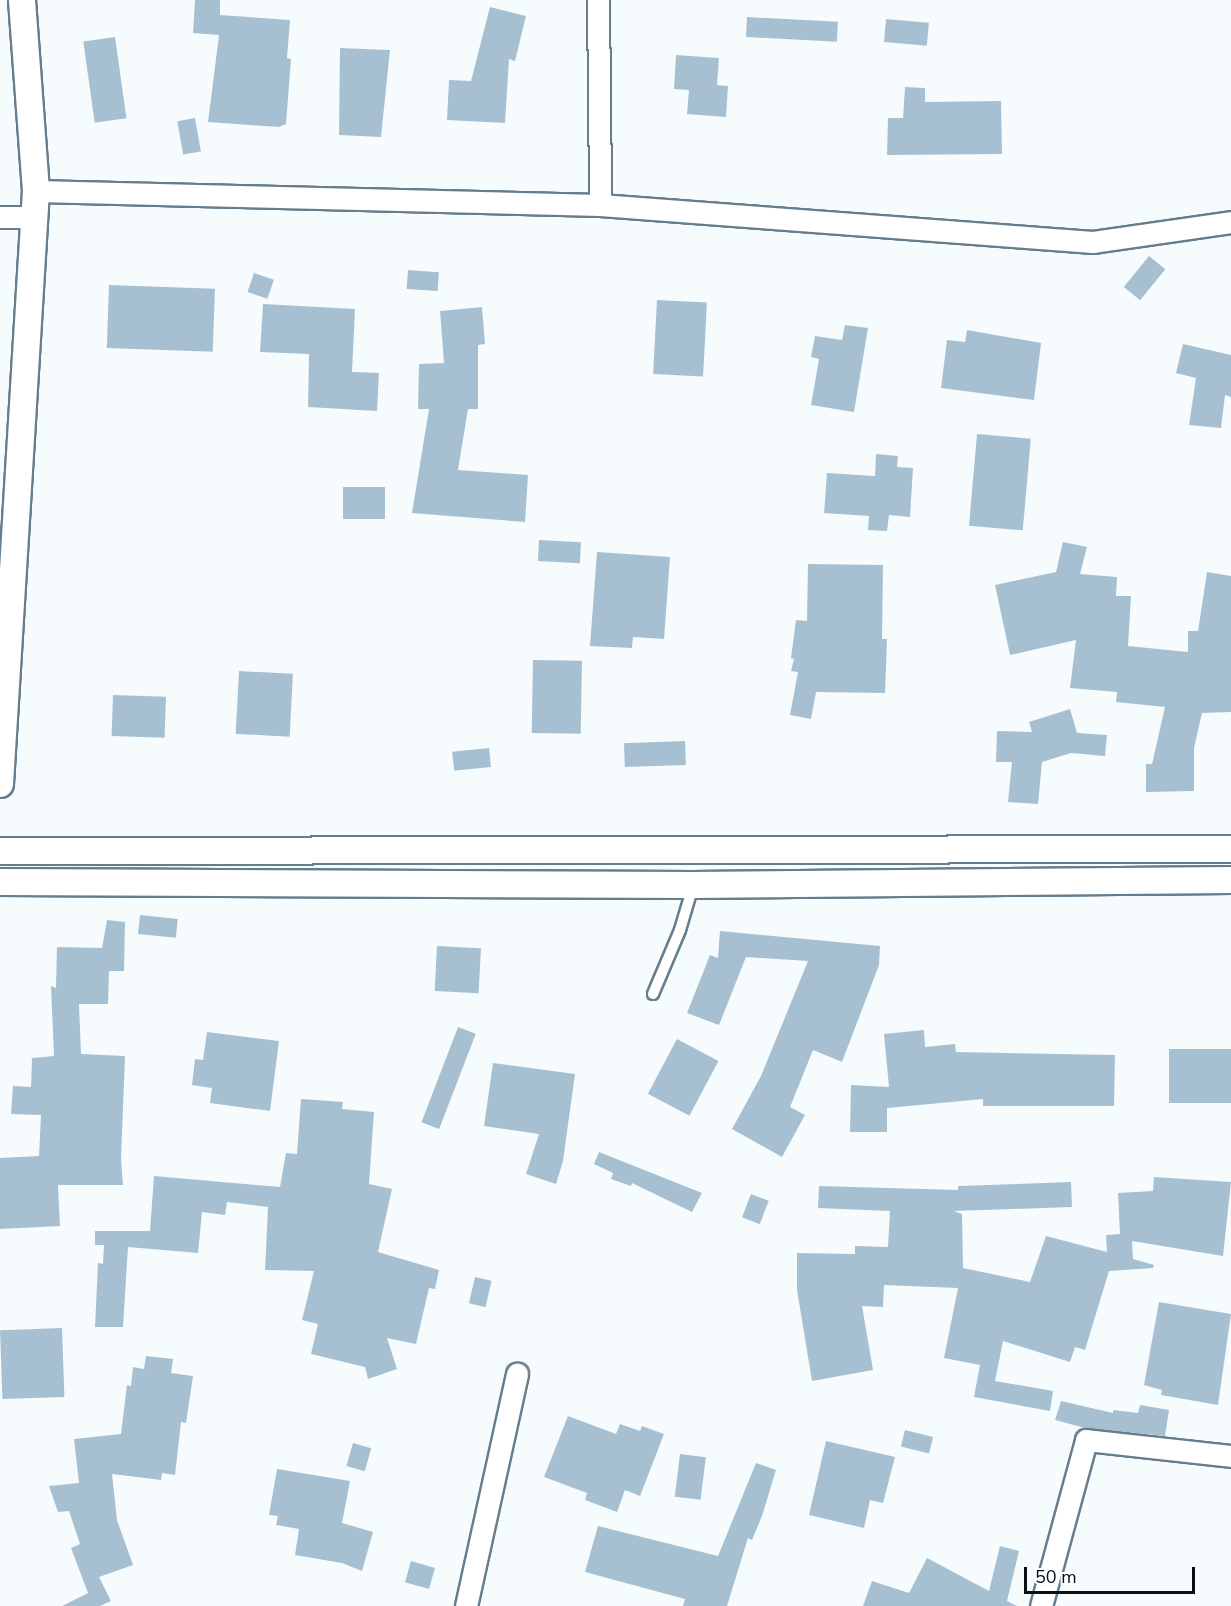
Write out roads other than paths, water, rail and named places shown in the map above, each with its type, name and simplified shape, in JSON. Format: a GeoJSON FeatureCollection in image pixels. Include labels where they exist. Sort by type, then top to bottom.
{"type":"FeatureCollection","features":[{"type":"Feature","properties":{"kind":"street"},"geometry":{"type":"LineString","coordinates":[[0,784],[36,191],[22,0]]}},
{"type":"Feature","properties":{"kind":"street"},"geometry":{"type":"LineString","coordinates":[[598,0],[600,205]]}},
{"type":"Feature","properties":{"kind":"street"},"geometry":{"type":"LineString","coordinates":[[36,191],[600,205],[1093,242],[1231,222]]}},
{"type":"Feature","properties":{"kind":"street"},"geometry":{"type":"LineString","coordinates":[[0,217],[35,217]]}},
{"type":"Feature","properties":{"kind":"street"},"geometry":{"type":"LineString","coordinates":[[0,851],[354,848],[1231,849]]}},
{"type":"Feature","properties":{"kind":"street"},"geometry":{"type":"LineString","coordinates":[[351,883],[354,848]]}},
{"type":"Feature","properties":{"kind":"street"},"geometry":{"type":"LineString","coordinates":[[0,882],[693,885],[1231,880]]}},
{"type":"Feature","properties":{"kind":"street"},"geometry":{"type":"LineString","coordinates":[[466,1606],[517,1374]]}},
{"type":"Feature","properties":{"kind":"street"},"geometry":{"type":"LineString","coordinates":[[1041,1606],[1086,1440],[1231,1456]]}},
{"type":"Feature","properties":{"kind":"lane"},"geometry":{"type":"LineString","coordinates":[[653,994],[680,930],[693,885]]}}]}
